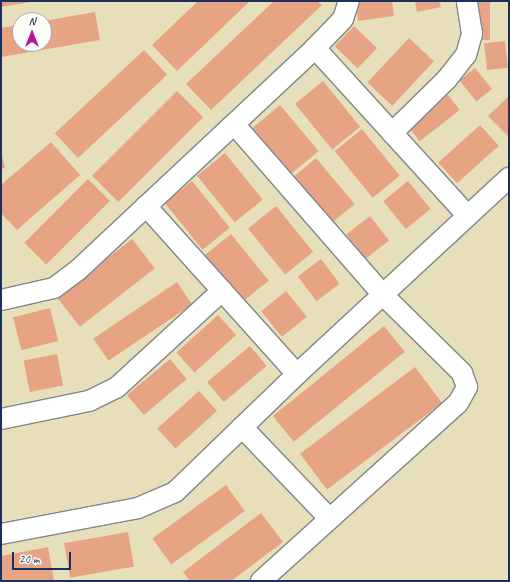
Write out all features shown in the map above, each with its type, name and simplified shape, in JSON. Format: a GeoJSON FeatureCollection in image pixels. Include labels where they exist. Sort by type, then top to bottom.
{"type":"FeatureCollection","features":[{"type":"Feature","properties":{"kind":"street"},"geometry":{"type":"LineString","coordinates":[[1,300],[54,288],[78,270],[315,48],[343,19],[349,1]]}},
{"type":"Feature","properties":{"kind":"street"},"geometry":{"type":"LineString","coordinates":[[392,133],[447,79],[466,55],[472,34],[467,1]]}},
{"type":"Feature","properties":{"kind":"street"},"geometry":{"type":"LineString","coordinates":[[315,48],[468,216]]}},
{"type":"Feature","properties":{"kind":"street"},"geometry":{"type":"LineString","coordinates":[[234,124],[383,295],[462,373],[467,388],[458,403],[261,581]]}},
{"type":"Feature","properties":{"kind":"street"},"geometry":{"type":"LineString","coordinates":[[1,534],[138,508],[175,492],[297,374],[509,178]]}},
{"type":"Feature","properties":{"kind":"street"},"geometry":{"type":"LineString","coordinates":[[146,206],[297,374]]}},
{"type":"Feature","properties":{"kind":"street"},"geometry":{"type":"LineString","coordinates":[[1,419],[89,402],[116,388],[222,291]]}},
{"type":"Feature","properties":{"kind":"street"},"geometry":{"type":"LineString","coordinates":[[242,427],[330,519]]}},
{"type":"Feature","properties":{"kind":"building"},"geometry":{"type":"Polygon","coordinates":[[[1,1],[30,1],[30,2],[1,7],[1,1]]]}},
{"type":"Feature","properties":{"kind":"building"},"geometry":{"type":"Polygon","coordinates":[[[198,1],[250,1],[177,71],[152,45],[198,1]]]}},
{"type":"Feature","properties":{"kind":"building"},"geometry":{"type":"Polygon","coordinates":[[[274,1],[317,1],[322,5],[211,110],[186,84],[274,1]]]}},
{"type":"Feature","properties":{"kind":"building"},"geometry":{"type":"Polygon","coordinates":[[[356,1],[392,1],[394,16],[358,21],[356,1]]]}},
{"type":"Feature","properties":{"kind":"building"},"geometry":{"type":"Polygon","coordinates":[[[415,1],[439,1],[441,7],[417,12],[415,1]]]}},
{"type":"Feature","properties":{"kind":"building"},"geometry":{"type":"Polygon","coordinates":[[[473,1],[490,1],[490,40],[473,40],[473,1]]]}},
{"type":"Feature","properties":{"kind":"building"},"geometry":{"type":"Polygon","coordinates":[[[95,12],[100,40],[52,48],[52,20],[95,12]]]}},
{"type":"Feature","properties":{"kind":"building"},"geometry":{"type":"Polygon","coordinates":[[[12,26],[12,52],[30,52],[1,57],[1,28],[12,26]]]}},
{"type":"Feature","properties":{"kind":"building"},"geometry":{"type":"Polygon","coordinates":[[[354,26],[377,48],[358,68],[335,46],[354,26]]]}},
{"type":"Feature","properties":{"kind":"building"},"geometry":{"type":"Polygon","coordinates":[[[409,38],[434,61],[392,106],[367,83],[409,38]]]}},
{"type":"Feature","properties":{"kind":"building"},"geometry":{"type":"Polygon","coordinates":[[[505,41],[508,68],[487,70],[484,43],[505,41]]]}},
{"type":"Feature","properties":{"kind":"building"},"geometry":{"type":"Polygon","coordinates":[[[144,50],[167,75],[78,158],[55,133],[144,50]]]}},
{"type":"Feature","properties":{"kind":"building"},"geometry":{"type":"Polygon","coordinates":[[[475,68],[492,89],[476,102],[459,81],[475,68]]]}},
{"type":"Feature","properties":{"kind":"building"},"geometry":{"type":"Polygon","coordinates":[[[323,81],[360,127],[332,150],[295,104],[323,81]]]}},
{"type":"Feature","properties":{"kind":"building"},"geometry":{"type":"Polygon","coordinates":[[[177,91],[203,117],[118,202],[92,176],[177,91]]]}},
{"type":"Feature","properties":{"kind":"building"},"geometry":{"type":"Polygon","coordinates":[[[445,91],[460,110],[420,141],[405,122],[445,91]]]}},
{"type":"Feature","properties":{"kind":"building"},"geometry":{"type":"Polygon","coordinates":[[[509,96],[509,135],[508,136],[488,116],[509,96]]]}},
{"type":"Feature","properties":{"kind":"building"},"geometry":{"type":"Polygon","coordinates":[[[280,105],[319,151],[291,174],[252,128],[280,105]]]}},
{"type":"Feature","properties":{"kind":"building"},"geometry":{"type":"Polygon","coordinates":[[[480,125],[499,146],[457,183],[438,162],[480,125]]]}},
{"type":"Feature","properties":{"kind":"building"},"geometry":{"type":"Polygon","coordinates":[[[362,129],[400,176],[373,198],[335,151],[362,129]]]}},
{"type":"Feature","properties":{"kind":"building"},"geometry":{"type":"Polygon","coordinates":[[[51,142],[80,175],[17,230],[1,213],[1,185],[51,142]]]}},
{"type":"Feature","properties":{"kind":"building"},"geometry":{"type":"Polygon","coordinates":[[[1,151],[5,168],[1,169],[1,151]]]}},
{"type":"Feature","properties":{"kind":"building"},"geometry":{"type":"Polygon","coordinates":[[[225,153],[263,200],[235,222],[197,176],[225,153]]]}},
{"type":"Feature","properties":{"kind":"building"},"geometry":{"type":"Polygon","coordinates":[[[316,158],[355,204],[327,227],[288,181],[316,158]]]}},
{"type":"Feature","properties":{"kind":"building"},"geometry":{"type":"Polygon","coordinates":[[[88,179],[110,201],[46,265],[24,243],[88,179]]]}},
{"type":"Feature","properties":{"kind":"building"},"geometry":{"type":"Polygon","coordinates":[[[192,181],[230,228],[203,250],[165,203],[192,181]]]}},
{"type":"Feature","properties":{"kind":"building"},"geometry":{"type":"Polygon","coordinates":[[[408,181],[431,209],[406,229],[383,201],[408,181]]]}},
{"type":"Feature","properties":{"kind":"building"},"geometry":{"type":"Polygon","coordinates":[[[276,206],[313,252],[285,275],[248,229],[276,206]]]}},
{"type":"Feature","properties":{"kind":"building"},"geometry":{"type":"Polygon","coordinates":[[[370,216],[389,240],[365,259],[346,234],[370,216]]]}},
{"type":"Feature","properties":{"kind":"building"},"geometry":{"type":"Polygon","coordinates":[[[231,234],[269,281],[242,303],[204,256],[231,234]]]}},
{"type":"Feature","properties":{"kind":"building"},"geometry":{"type":"Polygon","coordinates":[[[132,239],[155,268],[80,327],[57,297],[132,239]]]}},
{"type":"Feature","properties":{"kind":"building"},"geometry":{"type":"Polygon","coordinates":[[[321,259],[340,284],[316,301],[298,276],[321,259]]]}},
{"type":"Feature","properties":{"kind":"building"},"geometry":{"type":"Polygon","coordinates":[[[177,282],[192,304],[108,361],[93,338],[177,282]]]}},
{"type":"Feature","properties":{"kind":"building"},"geometry":{"type":"Polygon","coordinates":[[[286,291],[307,317],[282,337],[261,311],[286,291]]]}},
{"type":"Feature","properties":{"kind":"building"},"geometry":{"type":"Polygon","coordinates":[[[50,308],[58,341],[21,350],[13,317],[50,308]]]}},
{"type":"Feature","properties":{"kind":"building"},"geometry":{"type":"Polygon","coordinates":[[[218,315],[236,335],[194,373],[176,352],[218,315]]]}},
{"type":"Feature","properties":{"kind":"building"},"geometry":{"type":"Polygon","coordinates":[[[384,326],[405,352],[294,442],[273,416],[384,326]]]}},
{"type":"Feature","properties":{"kind":"building"},"geometry":{"type":"Polygon","coordinates":[[[250,346],[267,366],[224,402],[207,382],[250,346]]]}},
{"type":"Feature","properties":{"kind":"building"},"geometry":{"type":"Polygon","coordinates":[[[57,354],[63,385],[30,392],[24,360],[57,354]]]}},
{"type":"Feature","properties":{"kind":"building"},"geometry":{"type":"Polygon","coordinates":[[[170,359],[187,379],[144,415],[127,395],[170,359]]]}},
{"type":"Feature","properties":{"kind":"building"},"geometry":{"type":"Polygon","coordinates":[[[415,367],[442,403],[327,490],[300,454],[415,367]]]}},
{"type":"Feature","properties":{"kind":"building"},"geometry":{"type":"Polygon","coordinates":[[[199,391],[217,411],[175,449],[157,428],[199,391]]]}},
{"type":"Feature","properties":{"kind":"building"},"geometry":{"type":"Polygon","coordinates":[[[226,485],[245,511],[171,564],[152,538],[226,485]]]}},
{"type":"Feature","properties":{"kind":"building"},"geometry":{"type":"Polygon","coordinates":[[[261,513],[283,542],[231,581],[190,581],[183,572],[261,513]]]}},
{"type":"Feature","properties":{"kind":"building"},"geometry":{"type":"Polygon","coordinates":[[[128,532],[134,566],[70,578],[64,543],[128,532]]]}},
{"type":"Feature","properties":{"kind":"building"},"geometry":{"type":"Polygon","coordinates":[[[48,547],[54,581],[1,581],[1,556],[48,547]]]}}]}
